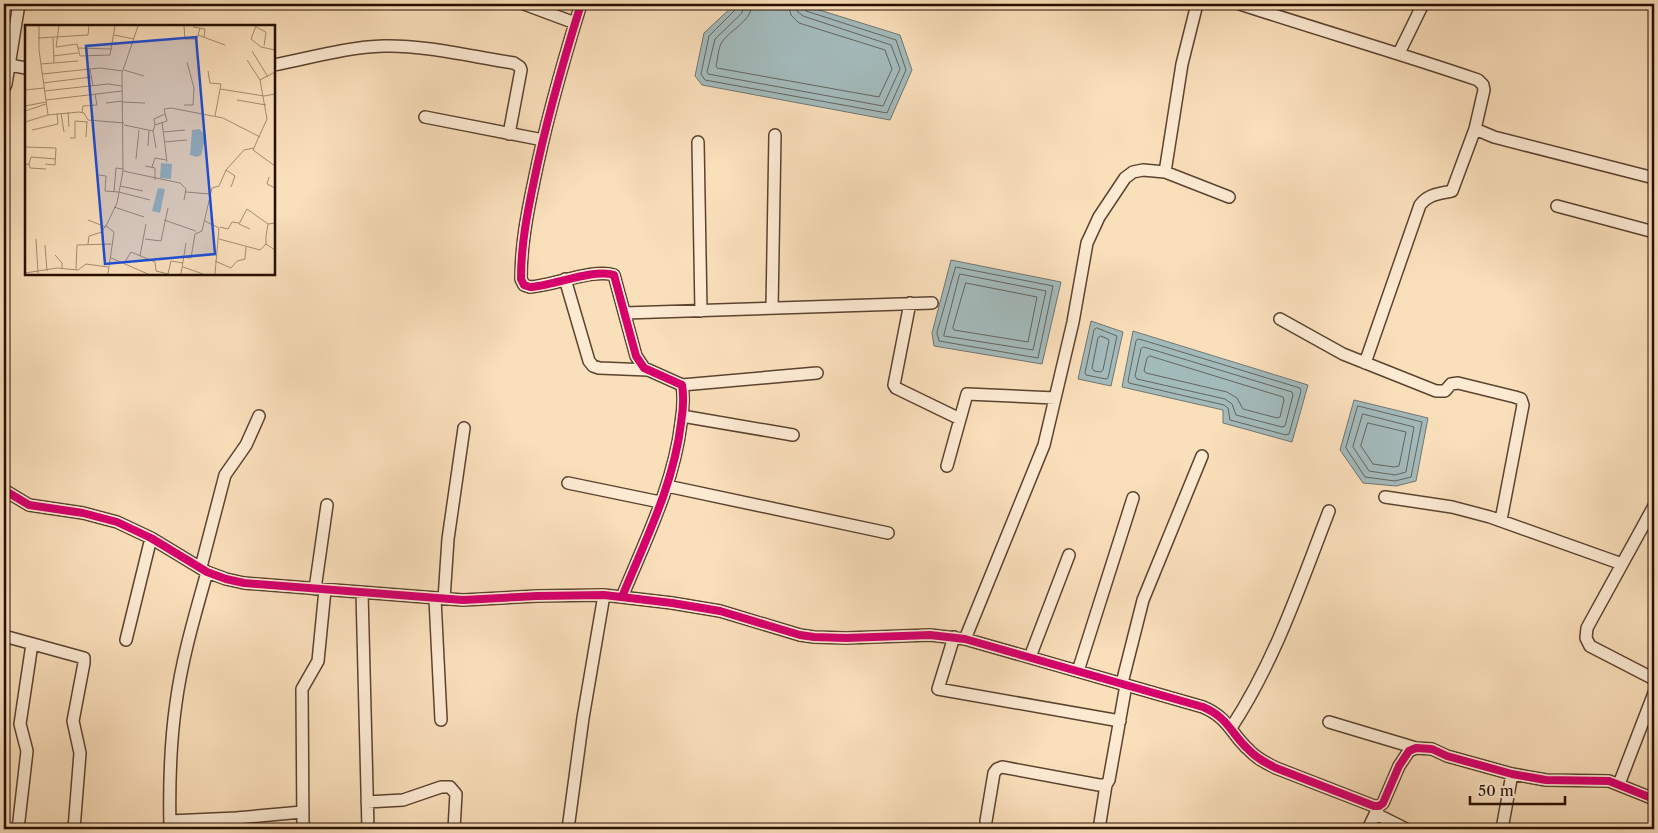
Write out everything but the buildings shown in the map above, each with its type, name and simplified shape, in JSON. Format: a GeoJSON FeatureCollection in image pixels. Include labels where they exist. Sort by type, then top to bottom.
{"type":"FeatureCollection","features":[{"type":"Feature","properties":{"kind":"street"},"geometry":{"type":"LineString","coordinates":[[4,88],[9,65],[10,25],[20,4]]}},
{"type":"Feature","properties":{"kind":"street"},"geometry":{"type":"LineString","coordinates":[[524,4],[575,23]]}},
{"type":"Feature","properties":{"kind":"street"},"geometry":{"type":"LineString","coordinates":[[581,4],[542,140],[523,233],[521,279],[524,285],[530,287],[565,279],[606,274],[614,275],[636,356],[640,364],[648,370],[682,385],[818,373]]}},
{"type":"Feature","properties":{"kind":"street"},"geometry":{"type":"LineString","coordinates":[[1166,172],[1182,64],[1197,4]]}},
{"type":"Feature","properties":{"kind":"street"},"geometry":{"type":"LineString","coordinates":[[1240,4],[1399,53],[1478,80],[1483,85],[1484,90],[1474,129],[1452,191],[1429,196],[1420,205],[1365,363]]}},
{"type":"Feature","properties":{"kind":"street"},"geometry":{"type":"LineString","coordinates":[[1399,53],[1423,4]]}},
{"type":"Feature","properties":{"kind":"street"},"geometry":{"type":"LineString","coordinates":[[275,65],[359,48],[383,46],[425,49],[514,63],[521,70],[510,134]]}},
{"type":"Feature","properties":{"kind":"street"},"geometry":{"type":"LineString","coordinates":[[9,65],[25,68]]}},
{"type":"Feature","properties":{"kind":"street"},"geometry":{"type":"LineString","coordinates":[[425,117],[542,140]]}},
{"type":"Feature","properties":{"kind":"street"},"geometry":{"type":"LineString","coordinates":[[1474,129],[1494,137],[1654,178]]}},
{"type":"Feature","properties":{"kind":"street"},"geometry":{"type":"LineString","coordinates":[[772,308],[775,134]]}},
{"type":"Feature","properties":{"kind":"street"},"geometry":{"type":"LineString","coordinates":[[698,142],[701,311]]}},
{"type":"Feature","properties":{"kind":"street"},"geometry":{"type":"LineString","coordinates":[[1120,721],[938,689],[1040,457],[1073,322],[1087,243],[1099,217],[1125,178],[1133,172],[1143,170],[1166,172],[1229,197]]}},
{"type":"Feature","properties":{"kind":"street"},"geometry":{"type":"LineString","coordinates":[[1556,206],[1654,232]]}},
{"type":"Feature","properties":{"kind":"street"},"geometry":{"type":"LineString","coordinates":[[565,279],[589,361],[593,366],[599,368],[648,370]]}},
{"type":"Feature","properties":{"kind":"street"},"geometry":{"type":"LineString","coordinates":[[625,313],[932,303]]}},
{"type":"Feature","properties":{"kind":"street"},"geometry":{"type":"LineString","coordinates":[[910,304],[894,385],[896,388],[960,419]]}},
{"type":"Feature","properties":{"kind":"street"},"geometry":{"type":"LineString","coordinates":[[1280,319],[1343,354],[1436,391],[1445,391],[1451,384],[1458,383],[1521,400],[1523,405],[1501,520]]}},
{"type":"Feature","properties":{"kind":"street"},"geometry":{"type":"LineString","coordinates":[[622,597],[675,462],[682,416],[682,385]]}},
{"type":"Feature","properties":{"kind":"street"},"geometry":{"type":"LineString","coordinates":[[947,466],[968,394],[1055,398]]}},
{"type":"Feature","properties":{"kind":"street"},"geometry":{"type":"LineString","coordinates":[[259,416],[246,445],[225,475],[184,656],[171,744],[170,825],[236,823],[302,812]]}},
{"type":"Feature","properties":{"kind":"street"},"geometry":{"type":"LineString","coordinates":[[682,416],[794,435]]}},
{"type":"Feature","properties":{"kind":"street"},"geometry":{"type":"LineString","coordinates":[[441,720],[439,599],[464,428]]}},
{"type":"Feature","properties":{"kind":"street"},"geometry":{"type":"LineString","coordinates":[[1099,829],[1106,785],[1109,780],[1120,721],[1124,684],[1143,600],[1202,456]]}},
{"type":"Feature","properties":{"kind":"street"},"geometry":{"type":"LineString","coordinates":[[568,483],[660,502]]}},
{"type":"Feature","properties":{"kind":"street"},"geometry":{"type":"LineString","coordinates":[[667,486],[888,533]]}},
{"type":"Feature","properties":{"kind":"street"},"geometry":{"type":"LineString","coordinates":[[4,490],[29,505],[106,518],[151,538],[204,569],[226,579],[244,583],[439,599],[487,600],[537,596],[604,595],[720,611],[800,635],[814,637],[846,638],[890,635],[960,638],[1214,711],[1232,728],[1248,750],[1261,760],[1276,768],[1370,805],[1406,829]]}},
{"type":"Feature","properties":{"kind":"street"},"geometry":{"type":"LineString","coordinates":[[1385,497],[1452,507],[1501,520],[1622,564]]}},
{"type":"Feature","properties":{"kind":"street"},"geometry":{"type":"LineString","coordinates":[[1078,671],[1133,498]]}},
{"type":"Feature","properties":{"kind":"street"},"geometry":{"type":"LineString","coordinates":[[303,829],[302,689],[318,661],[320,589],[327,504]]}},
{"type":"Feature","properties":{"kind":"street"},"geometry":{"type":"LineString","coordinates":[[1654,506],[1587,628],[1586,638],[1590,646],[1654,679]]}},
{"type":"Feature","properties":{"kind":"street"},"geometry":{"type":"LineString","coordinates":[[1232,728],[1251,697],[1278,644],[1329,511]]}},
{"type":"Feature","properties":{"kind":"street"},"geometry":{"type":"LineString","coordinates":[[126,640],[151,538]]}},
{"type":"Feature","properties":{"kind":"street"},"geometry":{"type":"LineString","coordinates":[[1030,657],[1069,555]]}},
{"type":"Feature","properties":{"kind":"street"},"geometry":{"type":"LineString","coordinates":[[362,592],[368,829]]}},
{"type":"Feature","properties":{"kind":"street"},"geometry":{"type":"LineString","coordinates":[[568,829],[583,718],[604,595]]}},
{"type":"Feature","properties":{"kind":"street"},"geometry":{"type":"LineString","coordinates":[[4,636],[79,656],[85,660],[72,721],[80,753],[74,829]]}},
{"type":"Feature","properties":{"kind":"street"},"geometry":{"type":"LineString","coordinates":[[18,829],[27,751],[20,724],[32,644]]}},
{"type":"Feature","properties":{"kind":"street"},"geometry":{"type":"LineString","coordinates":[[1619,784],[1654,694]]}},
{"type":"Feature","properties":{"kind":"street"},"geometry":{"type":"LineString","coordinates":[[1329,722],[1416,748],[1432,749],[1447,756],[1512,774],[1546,780],[1602,781],[1619,784],[1654,799]]}},
{"type":"Feature","properties":{"kind":"street"},"geometry":{"type":"LineString","coordinates":[[1368,829],[1377,810],[1383,803],[1402,761],[1409,751],[1416,748]]}},
{"type":"Feature","properties":{"kind":"street"},"geometry":{"type":"LineString","coordinates":[[986,821],[994,772],[1002,767],[1099,786],[1106,785]]}},
{"type":"Feature","properties":{"kind":"street"},"geometry":{"type":"LineString","coordinates":[[1502,829],[1512,774]]}},
{"type":"Feature","properties":{"kind":"street"},"geometry":{"type":"LineString","coordinates":[[367,802],[403,800],[441,787],[450,788],[456,794],[454,829]]}},
{"type":"Feature","properties":{"kind":"water"},"geometry":{"type":"Polygon","coordinates":[[[735,4],[800,4],[900,35],[912,70],[890,120],[702,85],[695,76],[704,33],[735,4]]]}},
{"type":"Feature","properties":{"kind":"water"},"geometry":{"type":"Polygon","coordinates":[[[951,260],[1061,282],[1042,364],[934,346],[932,333],[951,260]]]}},
{"type":"Feature","properties":{"kind":"water"},"geometry":{"type":"Polygon","coordinates":[[[1091,321],[1123,332],[1111,386],[1078,379],[1091,321]]]}},
{"type":"Feature","properties":{"kind":"water"},"geometry":{"type":"Polygon","coordinates":[[[1133,331],[1308,385],[1292,442],[1223,423],[1223,410],[1122,387],[1133,331]]]}},
{"type":"Feature","properties":{"kind":"water"},"geometry":{"type":"Polygon","coordinates":[[[1354,400],[1428,418],[1416,481],[1396,486],[1363,483],[1340,450],[1354,400]]]}},
{"type":"Feature","properties":{"kind":"cycle path"},"geometry":{"type":"LineString","coordinates":[[581,4],[555,92],[539,159],[525,230],[521,279],[524,285],[530,287],[584,275],[606,273],[614,275],[636,356],[644,368],[682,385],[682,414],[672,468],[658,512],[622,597]]}},
{"type":"Feature","properties":{"kind":"cycle path"},"geometry":{"type":"LineString","coordinates":[[4,490],[29,505],[83,513],[117,522],[151,538],[207,572],[244,583],[463,600],[604,595],[720,611],[800,635],[814,637],[846,638],[930,635],[965,639],[1203,707],[1219,716],[1258,758],[1276,768],[1374,806],[1379,806],[1383,803],[1399,766],[1409,751],[1416,748],[1432,749],[1447,756],[1512,774],[1546,780],[1609,781],[1654,799]]}}]}
